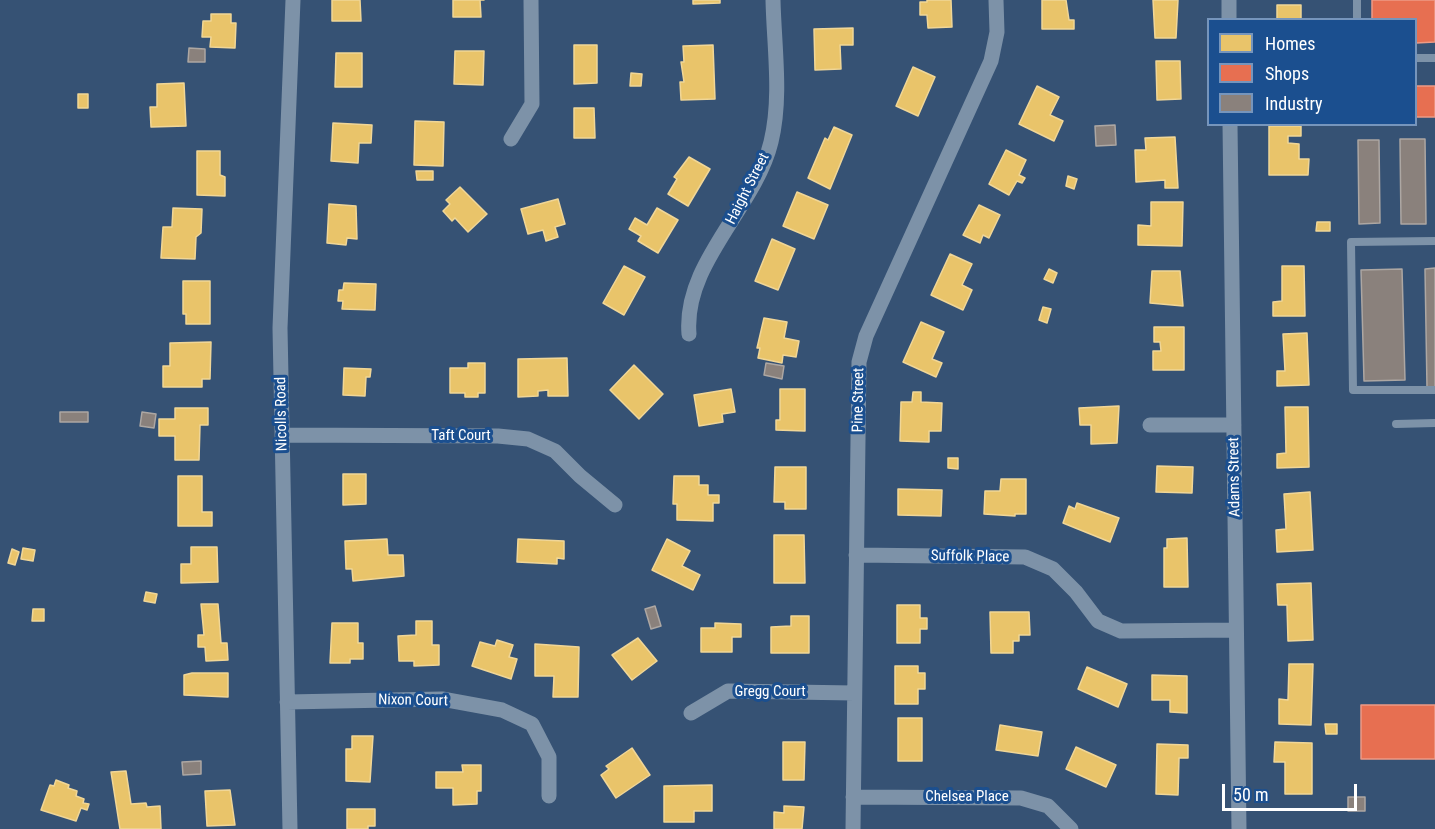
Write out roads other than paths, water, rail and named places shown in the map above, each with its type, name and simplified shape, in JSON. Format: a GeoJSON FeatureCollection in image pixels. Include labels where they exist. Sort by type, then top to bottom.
{"type":"FeatureCollection","features":[{"type":"Feature","properties":{"kind":"street","name":"Nicolls Road"},"geometry":{"type":"LineString","coordinates":[[290,829],[280,328],[293,0]]}},
{"type":"Feature","properties":{"kind":"street"},"geometry":{"type":"LineString","coordinates":[[511,139],[532,104],[531,0]]}},
{"type":"Feature","properties":{"kind":"street","name":"Haight Street"},"geometry":{"type":"LineString","coordinates":[[689,334],[689,311],[697,283],[761,170],[771,143],[776,108],[773,0]]}},
{"type":"Feature","properties":{"kind":"street","name":"Pine Street"},"geometry":{"type":"LineString","coordinates":[[853,829],[859,362],[866,336],[991,61],[997,32],[996,0]]}},
{"type":"Feature","properties":{"kind":"street"},"geometry":{"type":"LineString","coordinates":[[1229,0],[1229,18]]}},
{"type":"Feature","properties":{"kind":"street","name":"Adams Street"},"geometry":{"type":"LineString","coordinates":[[1230,126],[1239,829]]}},
{"type":"Feature","properties":{"kind":"street"},"geometry":{"type":"LineString","coordinates":[[1150,425],[1234,425]]}},
{"type":"Feature","properties":{"kind":"street","name":"Taft Court"},"geometry":{"type":"LineString","coordinates":[[282,435],[498,436],[528,439],[555,451],[580,476],[615,505]]}},
{"type":"Feature","properties":{"kind":"street","name":"Suffolk Place"},"geometry":{"type":"LineString","coordinates":[[856,555],[1025,557],[1053,569],[1076,592],[1098,621],[1121,631],[1236,630]]}},
{"type":"Feature","properties":{"kind":"street","name":"Gregg Court"},"geometry":{"type":"LineString","coordinates":[[691,713],[728,691],[854,693]]}},
{"type":"Feature","properties":{"kind":"street","name":"Nixon Court"},"geometry":{"type":"LineString","coordinates":[[287,702],[442,699],[502,710],[532,724],[549,757],[549,796]]}},
{"type":"Feature","properties":{"kind":"street","name":"Chelsea Place"},"geometry":{"type":"LineString","coordinates":[[853,797],[1021,798],[1048,806],[1071,829]]}},
{"type":"Feature","properties":{"kind":"lane"},"geometry":{"type":"LineString","coordinates":[[1357,18],[1358,0]]}},
{"type":"Feature","properties":{"kind":"lane"},"geometry":{"type":"LineString","coordinates":[[1417,58],[1435,58]]}},
{"type":"Feature","properties":{"kind":"lane"},"geometry":{"type":"LineString","coordinates":[[1435,241],[1351,242],[1353,390],[1435,390]]}},
{"type":"Feature","properties":{"kind":"lane"},"geometry":{"type":"LineString","coordinates":[[1396,424],[1435,423]]}}]}
